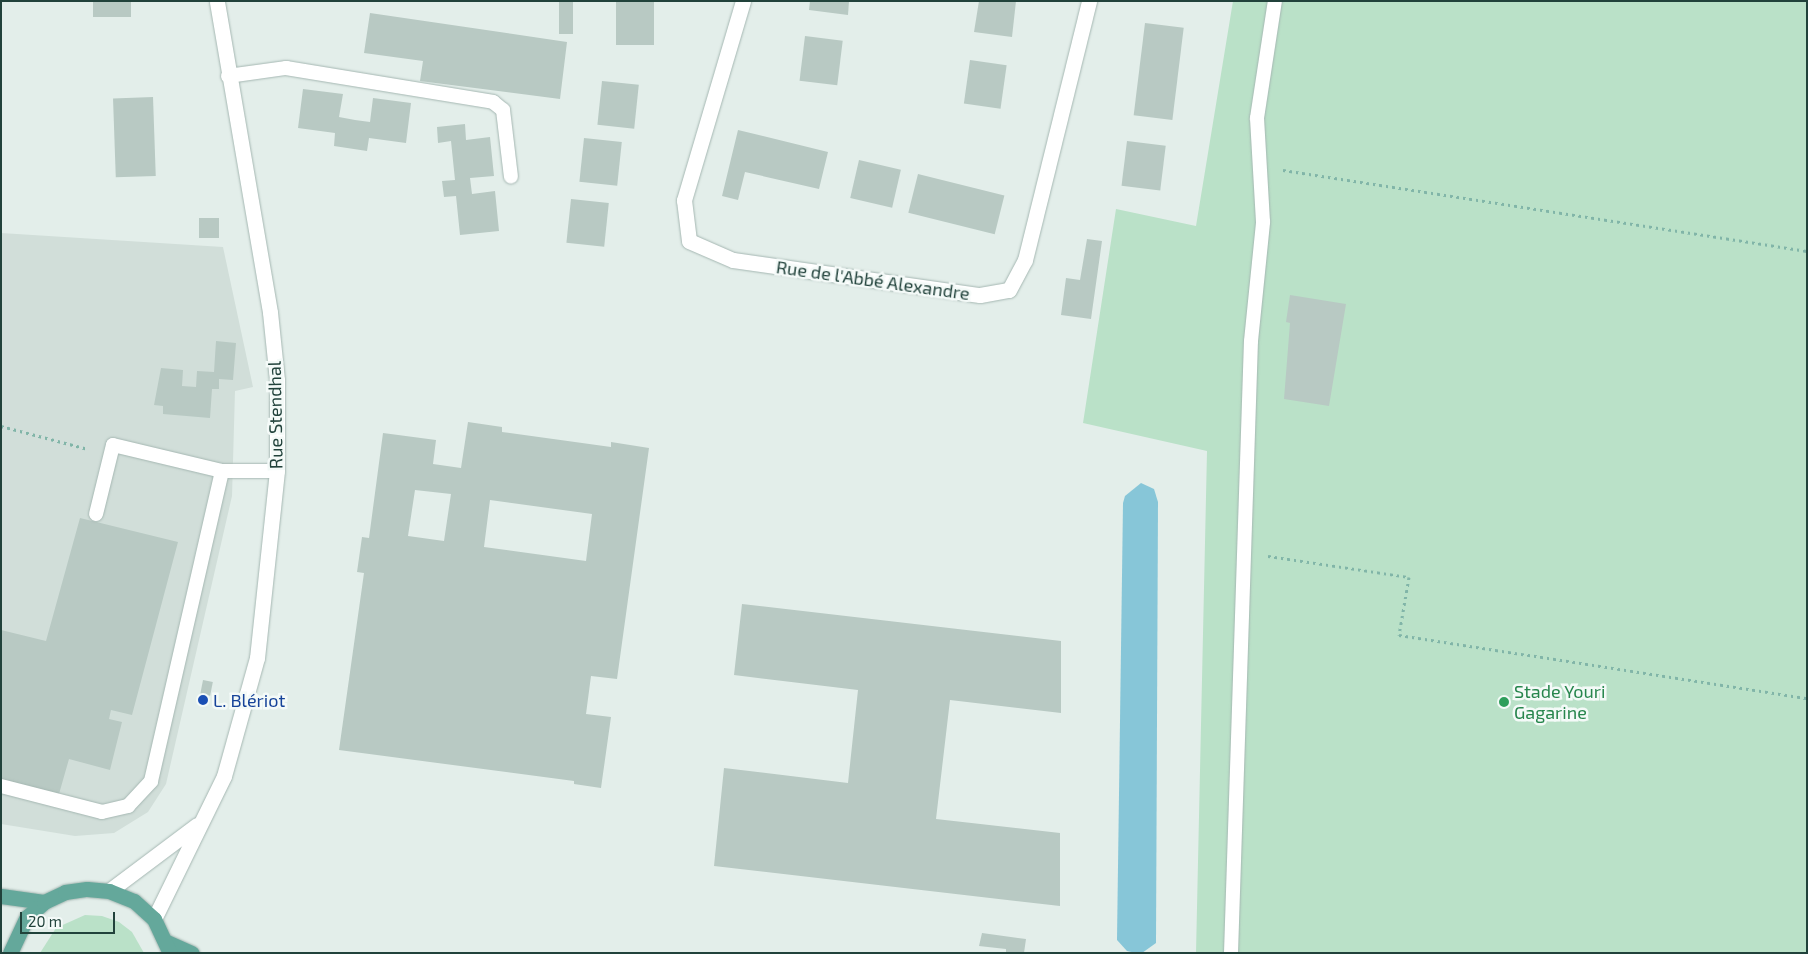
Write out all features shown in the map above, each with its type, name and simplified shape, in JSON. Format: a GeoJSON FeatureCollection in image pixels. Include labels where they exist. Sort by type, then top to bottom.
{"type":"FeatureCollection","features":[{"type":"Feature","properties":{"kind":"main road"},"geometry":{"type":"LineString","coordinates":[[10,953],[27,918],[44,902],[65,892],[87,889],[109,891],[134,901],[154,919],[169,947],[192,953]]}},
{"type":"Feature","properties":{"kind":"main road"},"geometry":{"type":"LineString","coordinates":[[1,896],[44,902]]}},
{"type":"Feature","properties":{"kind":"main road"},"geometry":{"type":"LineString","coordinates":[[1,946],[5,953]]}},
{"type":"Feature","properties":{"kind":"street","name":"Rue Stendhal"},"geometry":{"type":"LineString","coordinates":[[154,919],[224,776],[257,658],[277,471],[277,380],[270,312],[228,76],[217,1]]}},
{"type":"Feature","properties":{"kind":"street","name":"Rue de l'Abbé Alexandre"},"geometry":{"type":"LineString","coordinates":[[744,1],[684,200],[689,241],[733,260],[980,295],[1009,290],[1025,260],[1088,1]]}},
{"type":"Feature","properties":{"kind":"street","name":"Rue Stendhal"},"geometry":{"type":"LineString","coordinates":[[109,891],[200,823]]}},
{"type":"Feature","properties":{"kind":"lane"},"geometry":{"type":"LineString","coordinates":[[1231,953],[1251,341],[1263,222],[1257,166],[1257,118],[1275,1]]}},
{"type":"Feature","properties":{"kind":"lane"},"geometry":{"type":"LineString","coordinates":[[228,76],[286,68],[493,102],[503,110],[510,178]]}},
{"type":"Feature","properties":{"kind":"lane"},"geometry":{"type":"LineString","coordinates":[[96,514],[113,445],[222,471],[277,471]]}},
{"type":"Feature","properties":{"kind":"lane"},"geometry":{"type":"LineString","coordinates":[[1,786],[102,812],[128,806],[151,781],[222,471]]}},
{"type":"Feature","properties":{"kind":"path"},"geometry":{"type":"LineString","coordinates":[[1257,166],[1807,251]]}},
{"type":"Feature","properties":{"kind":"path"},"geometry":{"type":"LineString","coordinates":[[1,426],[109,455]]}},
{"type":"Feature","properties":{"kind":"path"},"geometry":{"type":"LineString","coordinates":[[1245,553],[1409,577],[1399,635],[1807,698]]}},
{"type":"Feature","properties":{"kind":"shaded area"},"geometry":{"type":"Polygon","coordinates":[[[1,233],[223,247],[253,387],[235,391],[232,496],[166,784],[148,812],[114,833],[75,836],[1,824],[1,233]]]}},
{"type":"Feature","properties":{"kind":"green space","name":"Stade Youri Gagarine"},"geometry":{"type":"Polygon","coordinates":[[[1233,1],[1807,1],[1807,953],[1196,953],[1207,451],[1083,423],[1116,209],[1196,226],[1233,1]]]}},
{"type":"Feature","properties":{"kind":"green space"},"geometry":{"type":"Polygon","coordinates":[[[85,915],[102,916],[119,922],[132,932],[144,953],[40,953],[56,928],[85,915]]]}},
{"type":"Feature","properties":{"kind":"water"},"geometry":{"type":"Polygon","coordinates":[[[1141,483],[1154,489],[1158,502],[1156,943],[1142,953],[1136,953],[1127,951],[1117,940],[1123,503],[1125,496],[1141,483]]]}},
{"type":"Feature","properties":{"kind":"building"},"geometry":{"type":"Polygon","coordinates":[[[93,1],[131,1],[131,17],[93,17],[93,1]]]}},
{"type":"Feature","properties":{"kind":"building"},"geometry":{"type":"Polygon","coordinates":[[[559,1],[573,1],[573,34],[559,34],[559,1]]]}},
{"type":"Feature","properties":{"kind":"building"},"geometry":{"type":"Polygon","coordinates":[[[616,1],[654,1],[654,45],[616,45],[616,1]]]}},
{"type":"Feature","properties":{"kind":"building"},"geometry":{"type":"Polygon","coordinates":[[[810,1],[849,1],[848,15],[809,10],[810,1]]]}},
{"type":"Feature","properties":{"kind":"building"},"geometry":{"type":"Polygon","coordinates":[[[979,1],[1016,1],[1012,37],[974,32],[979,1]]]}},
{"type":"Feature","properties":{"kind":"building"},"geometry":{"type":"Polygon","coordinates":[[[370,13],[567,42],[560,99],[420,81],[423,61],[364,53],[370,13]]]}},
{"type":"Feature","properties":{"kind":"building"},"geometry":{"type":"Polygon","coordinates":[[[1145,23],[1184,28],[1172,120],[1134,115],[1145,23]]]}},
{"type":"Feature","properties":{"kind":"building"},"geometry":{"type":"Polygon","coordinates":[[[805,36],[843,41],[837,85],[800,81],[805,36]]]}},
{"type":"Feature","properties":{"kind":"building"},"geometry":{"type":"Polygon","coordinates":[[[970,60],[1007,65],[1001,109],[964,104],[970,60]]]}},
{"type":"Feature","properties":{"kind":"building"},"geometry":{"type":"Polygon","coordinates":[[[602,81],[639,85],[634,129],[597,125],[602,81]]]}},
{"type":"Feature","properties":{"kind":"building"},"geometry":{"type":"Polygon","coordinates":[[[303,89],[343,94],[339,117],[370,122],[373,98],[411,103],[406,143],[369,138],[367,151],[334,146],[335,133],[298,128],[303,89]]]}},
{"type":"Feature","properties":{"kind":"building"},"geometry":{"type":"Polygon","coordinates":[[[153,97],[156,176],[116,177],[113,98],[153,97]]]}},
{"type":"Feature","properties":{"kind":"building"},"geometry":{"type":"Polygon","coordinates":[[[465,124],[466,140],[490,137],[494,176],[470,178],[472,194],[495,191],[499,231],[460,235],[456,196],[444,197],[442,181],[455,180],[451,141],[438,143],[437,127],[465,124]]]}},
{"type":"Feature","properties":{"kind":"building"},"geometry":{"type":"Polygon","coordinates":[[[738,130],[828,152],[819,189],[745,172],[738,200],[722,196],[738,130]]]}},
{"type":"Feature","properties":{"kind":"building"},"geometry":{"type":"Polygon","coordinates":[[[584,138],[622,142],[617,186],[579,182],[584,138]]]}},
{"type":"Feature","properties":{"kind":"building"},"geometry":{"type":"Polygon","coordinates":[[[1127,141],[1166,146],[1160,190],[1122,186],[1127,141]]]}},
{"type":"Feature","properties":{"kind":"building"},"geometry":{"type":"Polygon","coordinates":[[[859,160],[901,170],[892,208],[850,198],[859,160]]]}},
{"type":"Feature","properties":{"kind":"building"},"geometry":{"type":"Polygon","coordinates":[[[918,174],[1004,196],[995,234],[908,213],[918,174]]]}},
{"type":"Feature","properties":{"kind":"building"},"geometry":{"type":"Polygon","coordinates":[[[571,199],[609,203],[604,247],[566,243],[571,199]]]}},
{"type":"Feature","properties":{"kind":"building"},"geometry":{"type":"Polygon","coordinates":[[[199,218],[219,218],[219,238],[199,238],[199,218]]]}},
{"type":"Feature","properties":{"kind":"building"},"geometry":{"type":"Polygon","coordinates":[[[1087,239],[1102,241],[1091,319],[1061,315],[1066,278],[1080,280],[1087,239]]]}},
{"type":"Feature","properties":{"kind":"building"},"geometry":{"type":"Polygon","coordinates":[[[1290,295],[1346,304],[1329,406],[1284,399],[1290,323],[1286,322],[1290,295]]]}},
{"type":"Feature","properties":{"kind":"building"},"geometry":{"type":"Polygon","coordinates":[[[216,341],[236,343],[233,380],[219,379],[219,389],[212,389],[210,418],[163,414],[163,406],[154,405],[161,368],[183,370],[182,386],[196,387],[197,371],[214,372],[216,341]]]}},
{"type":"Feature","properties":{"kind":"building"},"geometry":{"type":"Polygon","coordinates":[[[468,422],[502,427],[502,432],[611,447],[611,442],[649,448],[617,679],[591,676],[586,714],[611,717],[601,788],[574,784],[574,781],[339,750],[364,573],[357,572],[362,537],[369,538],[383,433],[436,440],[433,464],[461,468],[468,422]],[[415,490],[408,536],[444,541],[451,494],[415,490]],[[490,500],[484,547],[586,561],[592,514],[490,500]]]}},
{"type":"Feature","properties":{"kind":"building"},"geometry":{"type":"Polygon","coordinates":[[[80,518],[178,542],[132,715],[111,710],[109,719],[122,722],[110,770],[69,759],[59,794],[1,779],[1,630],[46,641],[80,518]]]}},
{"type":"Feature","properties":{"kind":"building"},"geometry":{"type":"Polygon","coordinates":[[[742,604],[1061,641],[1061,713],[950,700],[936,819],[1060,833],[1060,906],[714,866],[724,768],[848,783],[858,690],[734,675],[742,604]]]}},
{"type":"Feature","properties":{"kind":"building"},"geometry":{"type":"Polygon","coordinates":[[[203,680],[213,682],[210,696],[200,694],[203,680]]]}},
{"type":"Feature","properties":{"kind":"building"},"geometry":{"type":"Polygon","coordinates":[[[982,933],[1026,939],[1024,953],[1006,953],[1006,949],[979,946],[982,933]]]}},
{"type":"Feature","properties":{"kind":"place","name":"L. Blériot"},"geometry":{"type":"Point","coordinates":[203,700]}},
{"type":"Feature","properties":{"kind":"place","name":"Stade Youri Gagarine"},"geometry":{"type":"Point","coordinates":[1504,702]}}]}
